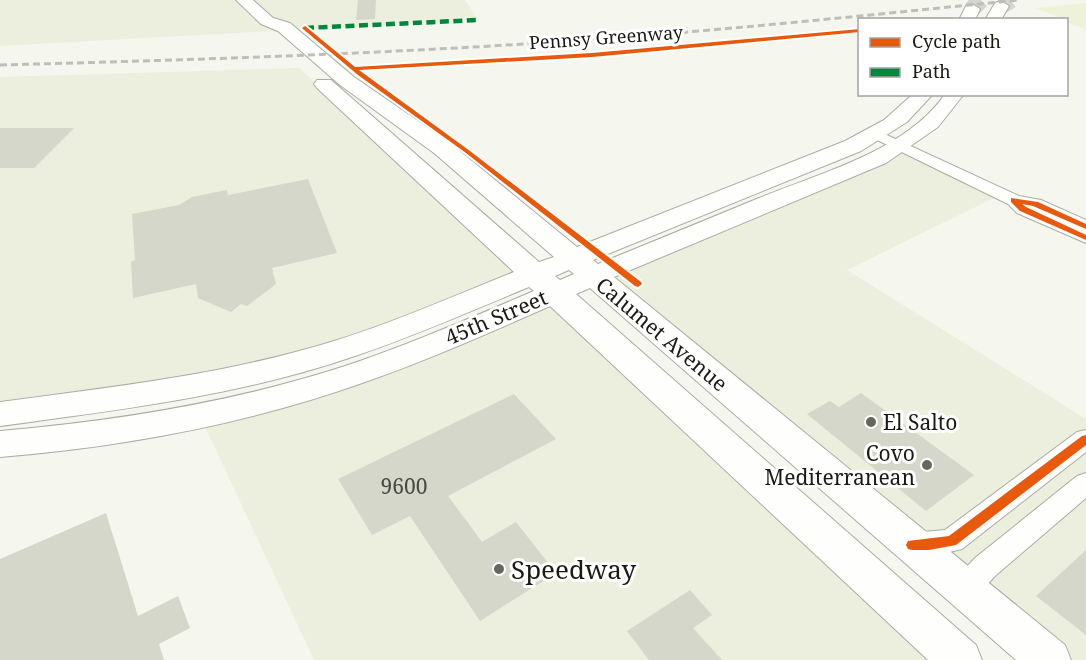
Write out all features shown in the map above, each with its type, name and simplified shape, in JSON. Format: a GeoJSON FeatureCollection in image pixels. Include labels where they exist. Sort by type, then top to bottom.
{"type":"FeatureCollection","features":[{"type":"Feature","properties":{"kind":"main road","name":"Calumet Avenue"},"geometry":{"type":"LineString","coordinates":[[244,0],[267,21],[284,27],[347,81],[442,148],[1049,660]]}},
{"type":"Feature","properties":{"kind":"main road","name":"Calumet Avenue"},"geometry":{"type":"LineString","coordinates":[[267,21],[264,31],[960,660]]}},
{"type":"Feature","properties":{"kind":"main road","name":"45th Street"},"geometry":{"type":"LineString","coordinates":[[0,444],[32,442],[155,424],[264,400],[351,375],[876,134],[906,113],[922,96]]}},
{"type":"Feature","properties":{"kind":"main road","name":"45th Street"},"geometry":{"type":"LineString","coordinates":[[583,268],[878,158],[902,145],[932,122],[949,106],[954,96]]}},
{"type":"Feature","properties":{"kind":"main road","name":"45th Street"},"geometry":{"type":"LineString","coordinates":[[0,414],[152,394],[250,374],[340,350],[424,319],[545,284]]}},
{"type":"Feature","properties":{"kind":"street"},"geometry":{"type":"LineString","coordinates":[[876,134],[1014,200],[1035,204],[1086,227]]}},
{"type":"Feature","properties":{"kind":"street"},"geometry":{"type":"LineString","coordinates":[[1014,200],[1023,209],[1086,238]]}},
{"type":"Feature","properties":{"kind":"street"},"geometry":{"type":"LineString","coordinates":[[912,545],[952,542],[1086,439]]}},
{"type":"Feature","properties":{"kind":"street"},"geometry":{"type":"LineString","coordinates":[[970,593],[972,581],[985,567],[1086,483]]}},
{"type":"Feature","properties":{"kind":"shaded area"},"geometry":{"type":"Polygon","coordinates":[[[0,0],[465,0],[478,20],[0,46],[0,0]]]}},
{"type":"Feature","properties":{"kind":"shaded area"},"geometry":{"type":"Polygon","coordinates":[[[1086,3],[1086,30],[1068,22],[1068,18],[1061,18],[1035,8],[1086,3]]]}},
{"type":"Feature","properties":{"kind":"shaded area"},"geometry":{"type":"Polygon","coordinates":[[[299,68],[525,273],[397,324],[188,382],[0,407],[0,77],[299,68]]]}},
{"type":"Feature","properties":{"kind":"shaded area"},"geometry":{"type":"Polygon","coordinates":[[[903,147],[1000,195],[847,270],[1086,419],[1086,660],[1057,660],[600,277],[903,147]]]}},
{"type":"Feature","properties":{"kind":"shaded area"},"geometry":{"type":"Polygon","coordinates":[[[554,300],[930,660],[314,660],[202,420],[554,300]]]}},
{"type":"Feature","properties":{"kind":"building"},"geometry":{"type":"Polygon","coordinates":[[[358,0],[376,0],[375,19],[356,20],[358,0]]]}},
{"type":"Feature","properties":{"kind":"building"},"geometry":{"type":"Polygon","coordinates":[[[0,128],[74,128],[34,168],[0,168],[0,128]]]}},
{"type":"Feature","properties":{"kind":"building"},"geometry":{"type":"Polygon","coordinates":[[[308,179],[337,253],[272,268],[276,284],[247,306],[241,304],[231,312],[198,298],[196,284],[133,298],[131,262],[135,260],[132,214],[179,205],[192,197],[227,190],[228,195],[308,179]]]}},
{"type":"Feature","properties":{"kind":"building"},"geometry":{"type":"Polygon","coordinates":[[[861,393],[974,475],[926,511],[807,414],[830,401],[839,407],[861,393]]]}},
{"type":"Feature","properties":{"kind":"building","name":"Speedway"},"geometry":{"type":"Polygon","coordinates":[[[514,394],[556,439],[448,496],[482,542],[516,522],[556,573],[480,621],[410,516],[372,535],[338,479],[514,394]]]}},
{"type":"Feature","properties":{"kind":"building"},"geometry":{"type":"Polygon","coordinates":[[[106,513],[138,616],[178,596],[190,628],[159,644],[164,660],[0,660],[0,559],[106,513]]]}},
{"type":"Feature","properties":{"kind":"building"},"geometry":{"type":"Polygon","coordinates":[[[1086,550],[1086,635],[1036,596],[1086,550]]]}},
{"type":"Feature","properties":{"kind":"building"},"geometry":{"type":"Polygon","coordinates":[[[690,590],[712,615],[693,628],[722,660],[649,660],[627,631],[690,590]]]}},
{"type":"Feature","properties":{"kind":"tunnel"},"geometry":{"type":"LineString","coordinates":[[972,9],[981,0]]}},
{"type":"Feature","properties":{"kind":"tunnel"},"geometry":{"type":"LineString","coordinates":[[1001,6],[1011,0]]}},
{"type":"Feature","properties":{"kind":"railway"},"geometry":{"type":"LineString","coordinates":[[0,65],[285,56],[498,46],[738,28],[1019,0]]}},
{"type":"Feature","properties":{"kind":"marked path"},"geometry":{"type":"LineString","coordinates":[[305,28],[478,20]]}},
{"type":"Feature","properties":{"kind":"cycle path"},"geometry":{"type":"LineString","coordinates":[[305,28],[360,74],[468,152],[638,284]]}},
{"type":"Feature","properties":{"kind":"cycle path","name":"Pennsy Greenway"},"geometry":{"type":"LineString","coordinates":[[354,69],[592,55],[858,30]]}},
{"type":"Feature","properties":{"kind":"cycle path"},"geometry":{"type":"LineString","coordinates":[[1086,227],[1035,204],[1014,200],[1023,209],[1086,238]]}},
{"type":"Feature","properties":{"kind":"cycle path"},"geometry":{"type":"LineString","coordinates":[[912,545],[952,541],[1086,439]]}},
{"type":"Feature","properties":{"kind":"place","name":"El Salto"},"geometry":{"type":"Point","coordinates":[871,422]}},
{"type":"Feature","properties":{"kind":"place","name":"Covo Mediterranean"},"geometry":{"type":"Point","coordinates":[927,465]}},
{"type":"Feature","properties":{"kind":"place","name":"Speedway"},"geometry":{"type":"Point","coordinates":[499,569]}}]}
